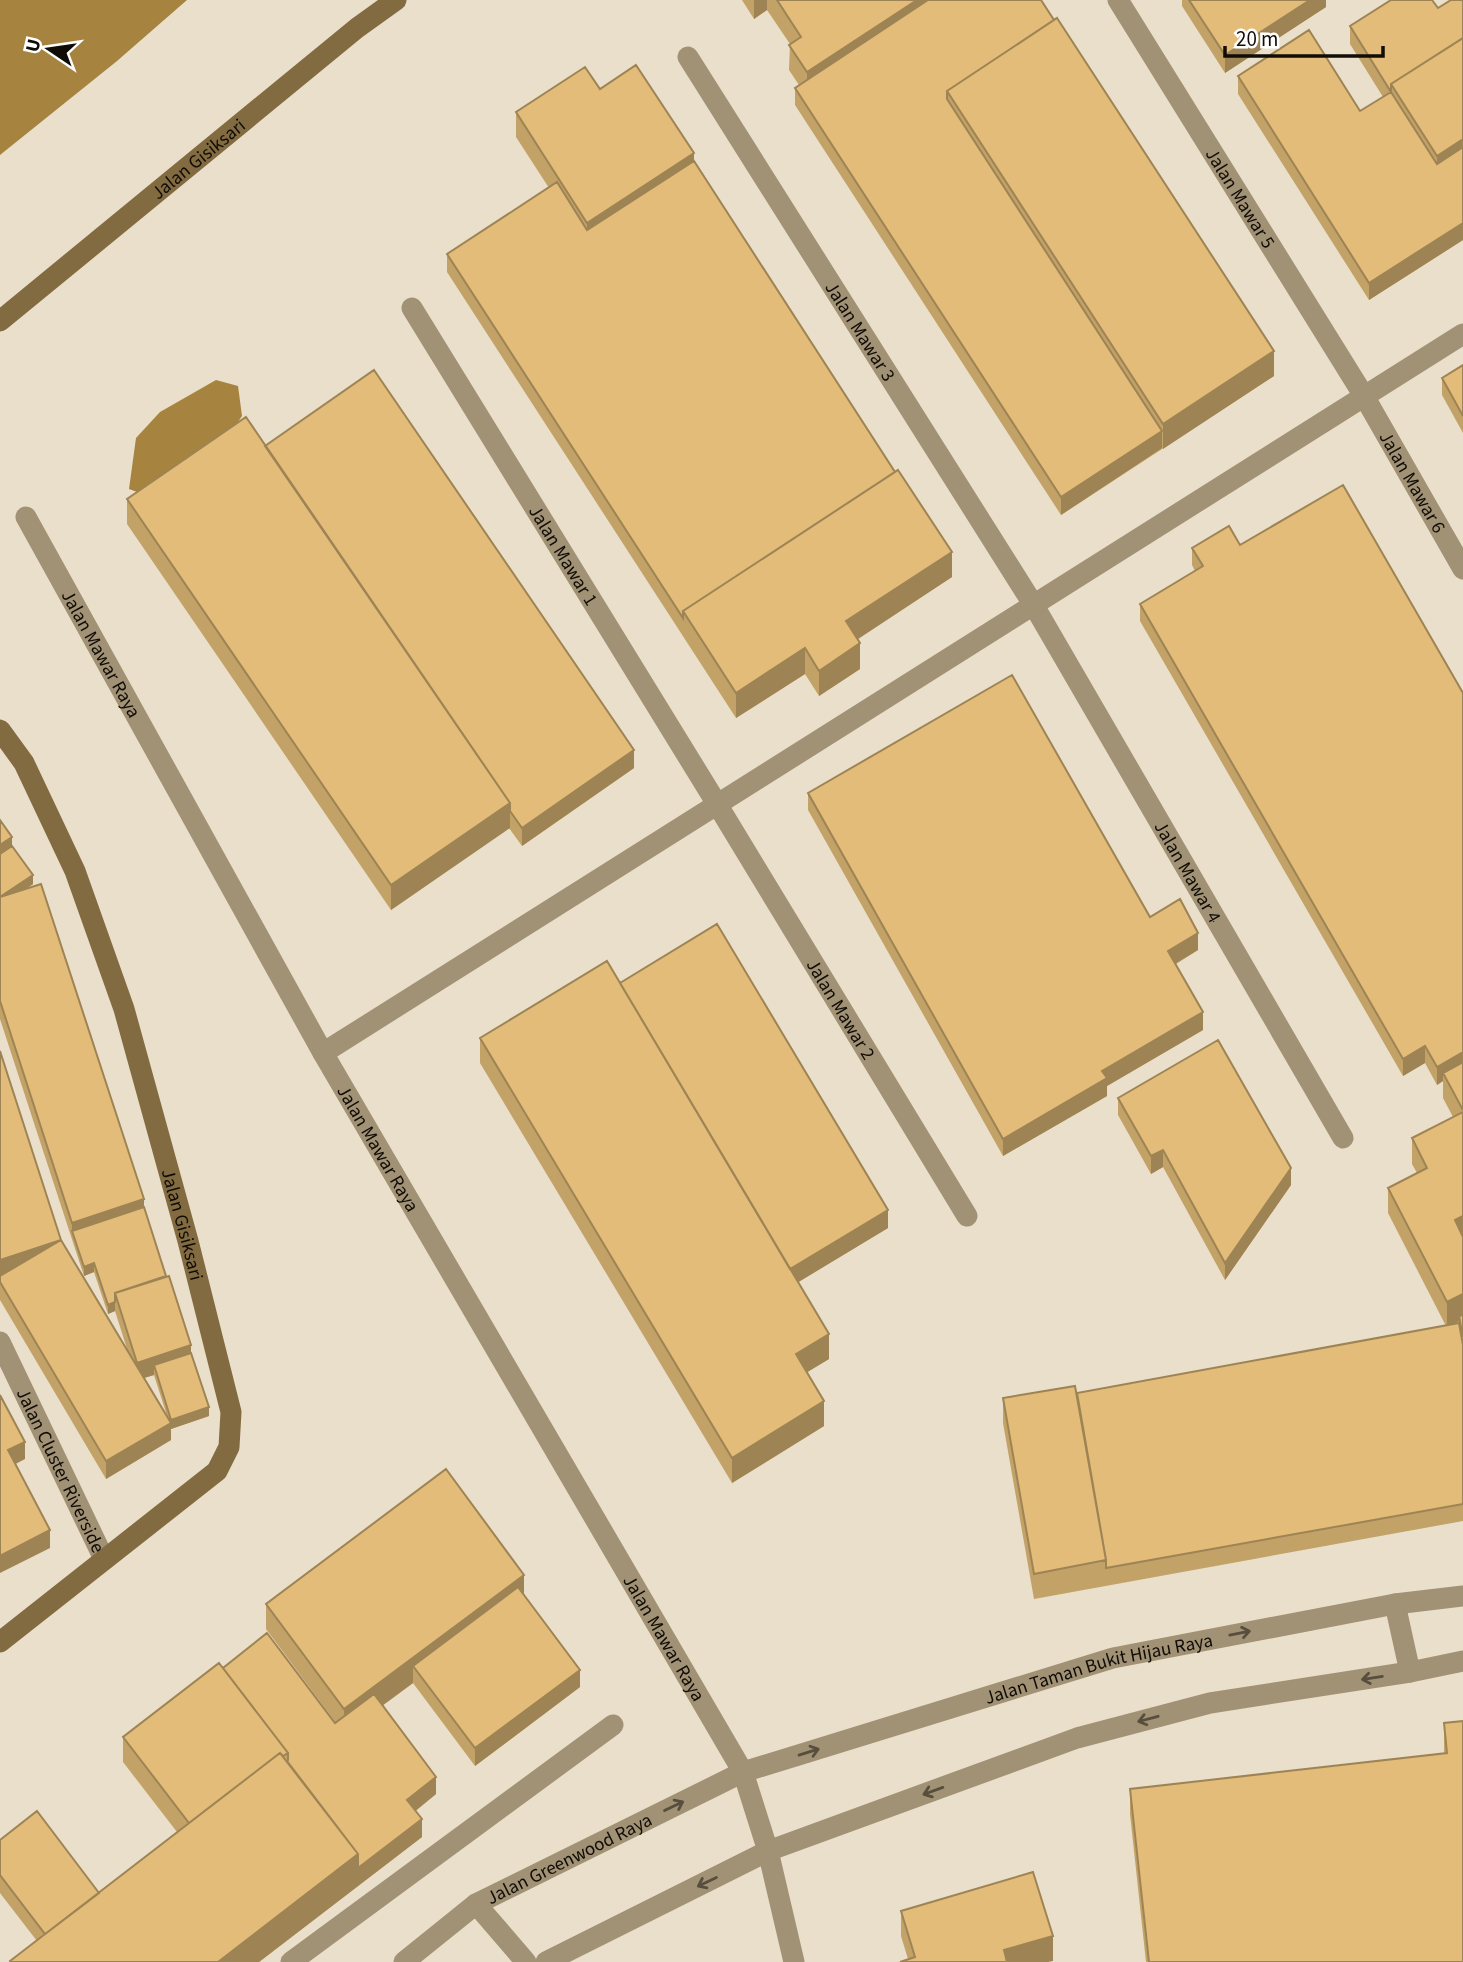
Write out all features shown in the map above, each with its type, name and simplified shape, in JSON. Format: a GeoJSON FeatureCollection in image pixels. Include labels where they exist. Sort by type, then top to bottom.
{"type":"FeatureCollection","features":[{"type":"Feature","properties":{"kind":"street","name":"Jalan Gisiksari"},"geometry":{"type":"LineString","coordinates":[[0,321],[357,28],[396,0]]}},
{"type":"Feature","properties":{"kind":"street","name":"Jalan Mawar 5"},"geometry":{"type":"LineString","coordinates":[[1118,0],[1364,396]]}},
{"type":"Feature","properties":{"kind":"street","name":"Jalan Mawar 3"},"geometry":{"type":"LineString","coordinates":[[688,57],[1033,604]]}},
{"type":"Feature","properties":{"kind":"street","name":"Jalan Mawar 1"},"geometry":{"type":"LineString","coordinates":[[411,308],[718,804]]}},
{"type":"Feature","properties":{"kind":"street"},"geometry":{"type":"LineString","coordinates":[[323,1053],[1463,334]]}},
{"type":"Feature","properties":{"kind":"street","name":"Jalan Mawar 6"},"geometry":{"type":"LineString","coordinates":[[1364,396],[1463,569]]}},
{"type":"Feature","properties":{"kind":"street","name":"Jalan Mawar Raya"},"geometry":{"type":"LineString","coordinates":[[26,517],[323,1053],[743,1772],[768,1851],[794,1962]]}},
{"type":"Feature","properties":{"kind":"street","name":"Jalan Mawar 4"},"geometry":{"type":"LineString","coordinates":[[1033,604],[1343,1138]]}},
{"type":"Feature","properties":{"kind":"street","name":"Jalan Gisiksari"},"geometry":{"type":"LineString","coordinates":[[0,730],[24,763],[75,871],[124,1009],[188,1241],[231,1412],[229,1447],[217,1471],[0,1642]]}},
{"type":"Feature","properties":{"kind":"street","name":"Jalan Mawar 2"},"geometry":{"type":"LineString","coordinates":[[718,804],[967,1216]]}},
{"type":"Feature","properties":{"kind":"street","name":"Jalan Cluster Riverside"},"geometry":{"type":"LineString","coordinates":[[0,1342],[104,1559]]}},
{"type":"Feature","properties":{"kind":"street","name":"Jalan Taman Bukit Hijau Raya"},"geometry":{"type":"LineString","coordinates":[[743,1772],[1113,1658],[1395,1604],[1463,1596]]}},
{"type":"Feature","properties":{"kind":"street"},"geometry":{"type":"LineString","coordinates":[[1395,1604],[1410,1672]]}},
{"type":"Feature","properties":{"kind":"street"},"geometry":{"type":"LineString","coordinates":[[546,1962],[768,1851],[1077,1738],[1210,1703],[1410,1672],[1463,1661]]}},
{"type":"Feature","properties":{"kind":"street"},"geometry":{"type":"LineString","coordinates":[[291,1962],[613,1725]]}},
{"type":"Feature","properties":{"kind":"street","name":"Jalan Greenwood Raya"},"geometry":{"type":"LineString","coordinates":[[404,1962],[476,1904],[743,1772]]}},
{"type":"Feature","properties":{"kind":"street"},"geometry":{"type":"LineString","coordinates":[[476,1904],[526,1962]]}},
{"type":"Feature","properties":{"kind":"shaded area"},"geometry":{"type":"Polygon","coordinates":[[[0,0],[187,0],[117,61],[0,155],[0,0]]]}},
{"type":"Feature","properties":{"kind":"shaded area"},"geometry":{"type":"Polygon","coordinates":[[[216,380],[238,386],[242,416],[233,429],[156,499],[129,489],[136,438],[160,412],[216,380]]]}},
{"type":"Feature","properties":{"kind":"building"},"geometry":{"type":"Polygon","coordinates":[[[777,0],[917,0],[807,72],[789,45],[801,37],[777,0]]]}},
{"type":"Feature","properties":{"kind":"building"},"geometry":{"type":"Polygon","coordinates":[[[928,0],[1041,0],[1054,20],[947,91],[947,99],[1162,431],[1061,497],[795,88],[928,0]]]}},
{"type":"Feature","properties":{"kind":"building"},"geometry":{"type":"Polygon","coordinates":[[[1189,0],[1310,0],[1225,55],[1189,0]]]}},
{"type":"Feature","properties":{"kind":"building"},"geometry":{"type":"Polygon","coordinates":[[[1391,0],[1432,0],[1438,8],[1451,0],[1463,0],[1463,38],[1391,84],[1391,92],[1350,26],[1391,0]]]}},
{"type":"Feature","properties":{"kind":"building"},"geometry":{"type":"Polygon","coordinates":[[[1057,18],[1274,351],[1163,424],[947,91],[1057,18]]]}},
{"type":"Feature","properties":{"kind":"building"},"geometry":{"type":"Polygon","coordinates":[[[1309,30],[1360,111],[1391,92],[1437,164],[1463,147],[1463,223],[1369,283],[1238,76],[1309,30]]]}},
{"type":"Feature","properties":{"kind":"building"},"geometry":{"type":"Polygon","coordinates":[[[1463,38],[1463,139],[1437,156],[1391,84],[1463,38]]]}},
{"type":"Feature","properties":{"kind":"building"},"geometry":{"type":"Polygon","coordinates":[[[636,65],[694,153],[587,223],[516,112],[585,67],[600,89],[636,65]]]}},
{"type":"Feature","properties":{"kind":"building"},"geometry":{"type":"Polygon","coordinates":[[[694,161],[895,472],[683,611],[683,618],[447,254],[557,182],[587,230],[694,161]]]}},
{"type":"Feature","properties":{"kind":"building"},"geometry":{"type":"Polygon","coordinates":[[[1463,365],[1463,416],[1442,378],[1463,365]]]}},
{"type":"Feature","properties":{"kind":"building"},"geometry":{"type":"Polygon","coordinates":[[[374,370],[634,750],[522,828],[510,811],[510,803],[265,446],[374,370]]]}},
{"type":"Feature","properties":{"kind":"building"},"geometry":{"type":"Polygon","coordinates":[[[246,417],[510,803],[391,885],[127,499],[246,417]]]}},
{"type":"Feature","properties":{"kind":"building"},"geometry":{"type":"Polygon","coordinates":[[[898,470],[952,552],[846,621],[860,643],[819,671],[805,648],[736,693],[683,611],[898,470]]]}},
{"type":"Feature","properties":{"kind":"building"},"geometry":{"type":"Polygon","coordinates":[[[1343,485],[1463,693],[1463,1052],[1437,1067],[1425,1046],[1403,1059],[1140,604],[1203,566],[1192,548],[1229,526],[1240,545],[1343,485]]]}},
{"type":"Feature","properties":{"kind":"building"},"geometry":{"type":"Polygon","coordinates":[[[1012,675],[1150,917],[1180,899],[1198,933],[1168,951],[1203,1012],[1102,1071],[1107,1078],[1003,1139],[808,793],[1012,675]]]}},
{"type":"Feature","properties":{"kind":"building"},"geometry":{"type":"Polygon","coordinates":[[[0,820],[12,837],[0,845],[0,820]]]}},
{"type":"Feature","properties":{"kind":"building"},"geometry":{"type":"Polygon","coordinates":[[[12,846],[33,875],[0,897],[0,854],[12,846]]]}},
{"type":"Feature","properties":{"kind":"building"},"geometry":{"type":"Polygon","coordinates":[[[41,884],[144,1199],[72,1223],[0,1001],[0,897],[41,884]]]}},
{"type":"Feature","properties":{"kind":"building"},"geometry":{"type":"Polygon","coordinates":[[[717,924],[888,1210],[790,1269],[620,983],[717,924]]]}},
{"type":"Feature","properties":{"kind":"building"},"geometry":{"type":"Polygon","coordinates":[[[607,961],[829,1334],[796,1354],[824,1401],[732,1458],[480,1038],[607,961]]]}},
{"type":"Feature","properties":{"kind":"building"},"geometry":{"type":"Polygon","coordinates":[[[1218,1040],[1291,1168],[1225,1263],[1163,1150],[1151,1156],[1118,1098],[1218,1040]]]}},
{"type":"Feature","properties":{"kind":"building"},"geometry":{"type":"Polygon","coordinates":[[[0,1051],[61,1240],[0,1260],[0,1051]]]}},
{"type":"Feature","properties":{"kind":"building"},"geometry":{"type":"Polygon","coordinates":[[[1463,1062],[1463,1110],[1443,1073],[1463,1062]]]}},
{"type":"Feature","properties":{"kind":"building"},"geometry":{"type":"Polygon","coordinates":[[[1463,1112],[1463,1216],[1455,1220],[1463,1237],[1463,1294],[1447,1302],[1388,1188],[1427,1168],[1412,1138],[1463,1112]]]}},
{"type":"Feature","properties":{"kind":"building"},"geometry":{"type":"Polygon","coordinates":[[[144,1207],[166,1276],[115,1293],[115,1302],[108,1305],[94,1263],[84,1267],[72,1231],[144,1207]]]}},
{"type":"Feature","properties":{"kind":"building"},"geometry":{"type":"Polygon","coordinates":[[[61,1240],[171,1423],[106,1461],[0,1282],[0,1276],[61,1240]]]}},
{"type":"Feature","properties":{"kind":"building"},"geometry":{"type":"Polygon","coordinates":[[[169,1276],[191,1345],[137,1363],[115,1293],[169,1276]]]}},
{"type":"Feature","properties":{"kind":"building"},"geometry":{"type":"Polygon","coordinates":[[[1463,1315],[1463,1337],[1459,1316],[1463,1315]]]}},
{"type":"Feature","properties":{"kind":"building"},"geometry":{"type":"Polygon","coordinates":[[[1459,1323],[1463,1345],[1463,1504],[1106,1568],[1077,1393],[1459,1323]]]}},
{"type":"Feature","properties":{"kind":"building"},"geometry":{"type":"Polygon","coordinates":[[[191,1353],[209,1407],[171,1420],[154,1365],[191,1353]]]}},
{"type":"Feature","properties":{"kind":"building"},"geometry":{"type":"Polygon","coordinates":[[[1075,1386],[1106,1560],[1034,1574],[1003,1398],[1075,1386]]]}},
{"type":"Feature","properties":{"kind":"building"},"geometry":{"type":"Polygon","coordinates":[[[0,1395],[25,1442],[8,1450],[50,1530],[0,1556],[0,1395]]]}},
{"type":"Feature","properties":{"kind":"building"},"geometry":{"type":"Polygon","coordinates":[[[446,1469],[524,1575],[344,1709],[266,1604],[446,1469]]]}},
{"type":"Feature","properties":{"kind":"building"},"geometry":{"type":"Polygon","coordinates":[[[518,1587],[580,1670],[475,1748],[413,1666],[518,1587]]]}},
{"type":"Feature","properties":{"kind":"building"},"geometry":{"type":"Polygon","coordinates":[[[267,1633],[335,1723],[374,1694],[436,1777],[407,1800],[422,1819],[358,1868],[358,1854],[287,1761],[288,1753],[223,1668],[267,1633]]]}},
{"type":"Feature","properties":{"kind":"building"},"geometry":{"type":"Polygon","coordinates":[[[219,1663],[288,1753],[283,1756],[280,1753],[189,1823],[123,1737],[219,1663]]]}},
{"type":"Feature","properties":{"kind":"building"},"geometry":{"type":"Polygon","coordinates":[[[1463,1721],[1463,1962],[1149,1962],[1130,1789],[1447,1753],[1444,1723],[1463,1721]]]}},
{"type":"Feature","properties":{"kind":"building"},"geometry":{"type":"Polygon","coordinates":[[[280,1753],[358,1854],[218,1962],[10,1961],[280,1753]]]}},
{"type":"Feature","properties":{"kind":"building"},"geometry":{"type":"Polygon","coordinates":[[[37,1811],[99,1893],[45,1934],[0,1875],[0,1840],[37,1811]]]}},
{"type":"Feature","properties":{"kind":"building"},"geometry":{"type":"Polygon","coordinates":[[[1033,1872],[1053,1936],[1004,1950],[1007,1962],[900,1962],[915,1957],[901,1911],[1033,1872]]]}}]}
